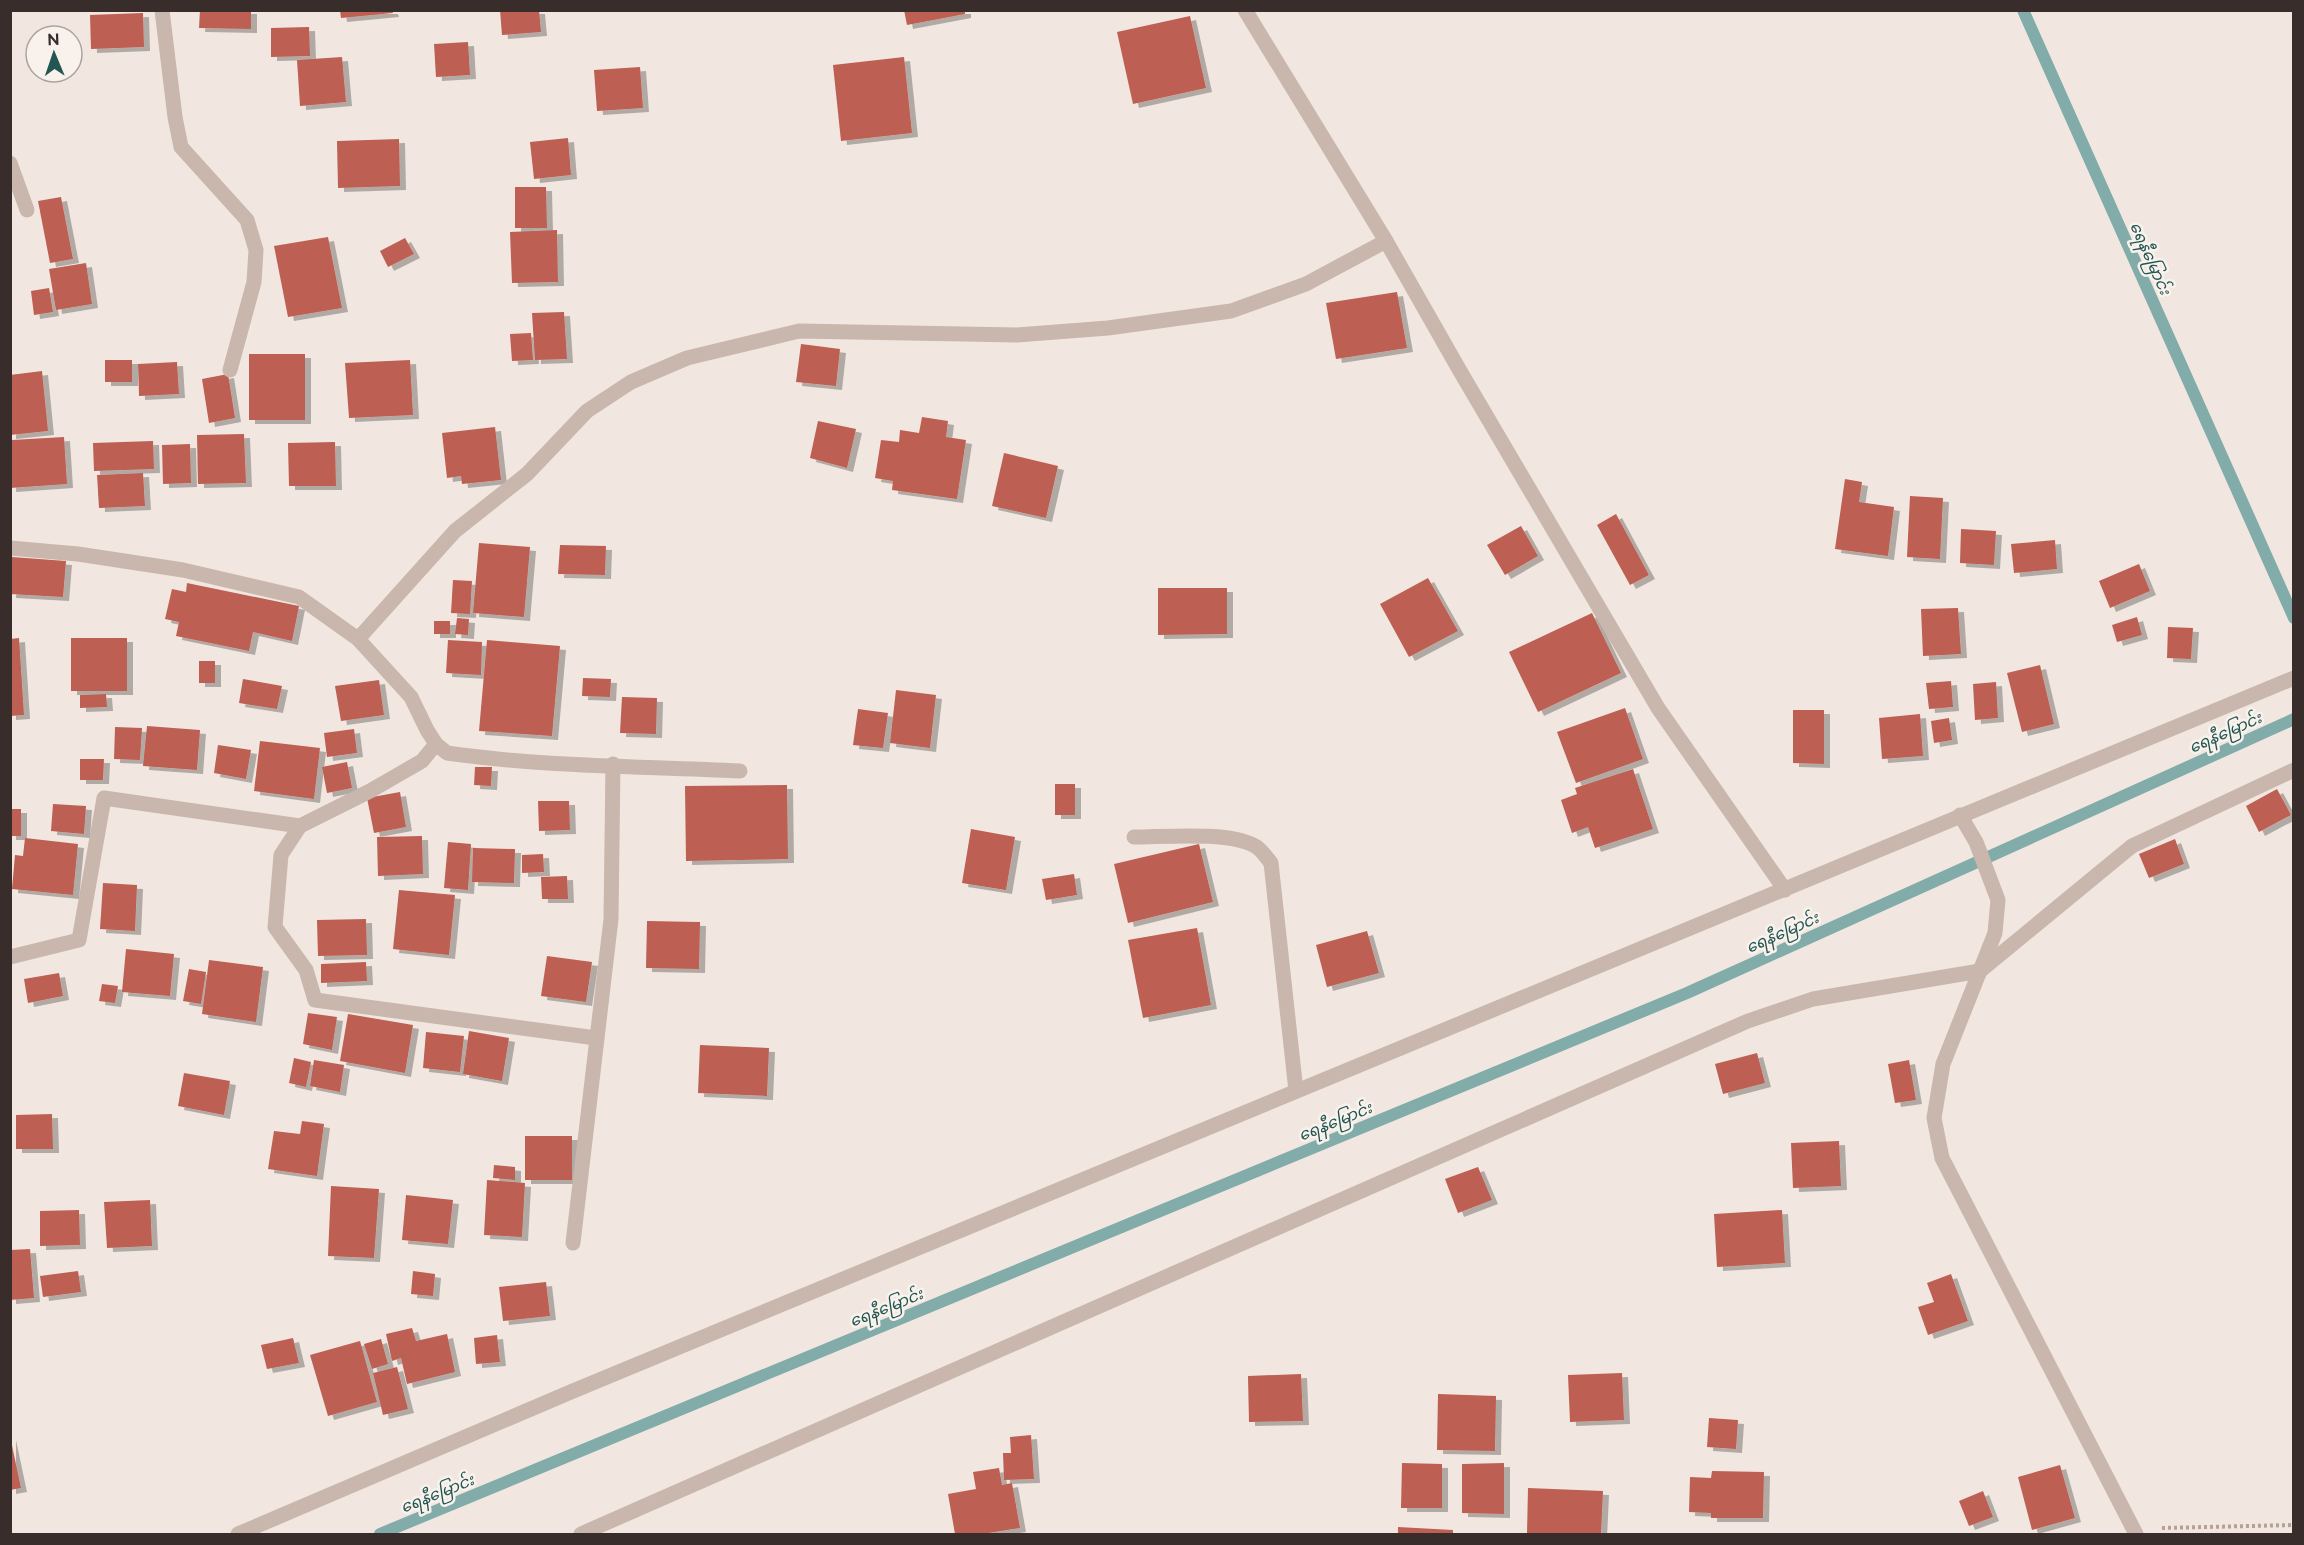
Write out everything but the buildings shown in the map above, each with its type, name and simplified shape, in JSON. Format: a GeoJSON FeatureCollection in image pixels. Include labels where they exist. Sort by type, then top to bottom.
{"type":"FeatureCollection","features":[{"type":"Feature","properties":{"kind":"street"},"geometry":{"type":"LineString","coordinates":[[162,10],[175,117],[181,147],[247,220],[256,249],[254,282],[230,370]]}},
{"type":"Feature","properties":{"kind":"street"},"geometry":{"type":"LineString","coordinates":[[1245,10],[1386,241],[1658,708],[1785,890]]}},
{"type":"Feature","properties":{"kind":"street"},"geometry":{"type":"LineString","coordinates":[[10,163],[27,210]]}},
{"type":"Feature","properties":{"kind":"street"},"geometry":{"type":"LineString","coordinates":[[358,639],[455,531],[527,474],[587,411],[631,382],[687,358],[800,331],[1017,335],[1108,328],[1231,311],[1306,284],[1386,241]]}},
{"type":"Feature","properties":{"kind":"street"},"geometry":{"type":"LineString","coordinates":[[10,549],[78,554],[183,570],[299,597],[358,639],[411,697],[427,730],[436,744],[447,753],[549,764],[613,764],[740,771]]}},
{"type":"Feature","properties":{"kind":"street"},"geometry":{"type":"LineString","coordinates":[[238,1534],[573,1391],[1785,890],[1960,814],[2294,678]]}},
{"type":"Feature","properties":{"kind":"street"},"geometry":{"type":"LineString","coordinates":[[436,744],[422,761],[370,791],[300,826],[281,855],[275,927],[306,970],[315,1000],[596,1038]]}},
{"type":"Feature","properties":{"kind":"street"},"geometry":{"type":"LineString","coordinates":[[573,1244],[611,919],[613,764]]}},
{"type":"Feature","properties":{"kind":"street"},"geometry":{"type":"LineString","coordinates":[[581,1534],[1748,1021],[1813,999],[1980,971],[2132,846],[2294,770]]}},
{"type":"Feature","properties":{"kind":"street"},"geometry":{"type":"LineString","coordinates":[[10,957],[79,940],[104,798],[300,826]]}},
{"type":"Feature","properties":{"kind":"street"},"geometry":{"type":"LineString","coordinates":[[1960,814],[1976,842],[1998,900],[1995,933],[1943,1064],[1934,1119],[1942,1158],[2134,1532]]}},
{"type":"Feature","properties":{"kind":"street"},"geometry":{"type":"LineString","coordinates":[[1134,837],[1202,836],[1236,840],[1256,846],[1271,863],[1296,1091]]}},
{"type":"Feature","properties":{"kind":"path"},"geometry":{"type":"LineString","coordinates":[[2134,1532],[2294,1525]]}},
{"type":"Feature","properties":{"kind":"waterway","name":"ရေနီမြောင်း"},"geometry":{"type":"LineString","coordinates":[[2023,10],[2294,618]]}},
{"type":"Feature","properties":{"kind":"waterway","name":"ရေနီမြောင်း"},"geometry":{"type":"LineString","coordinates":[[380,1534],[1687,993],[2294,719]]}}]}
